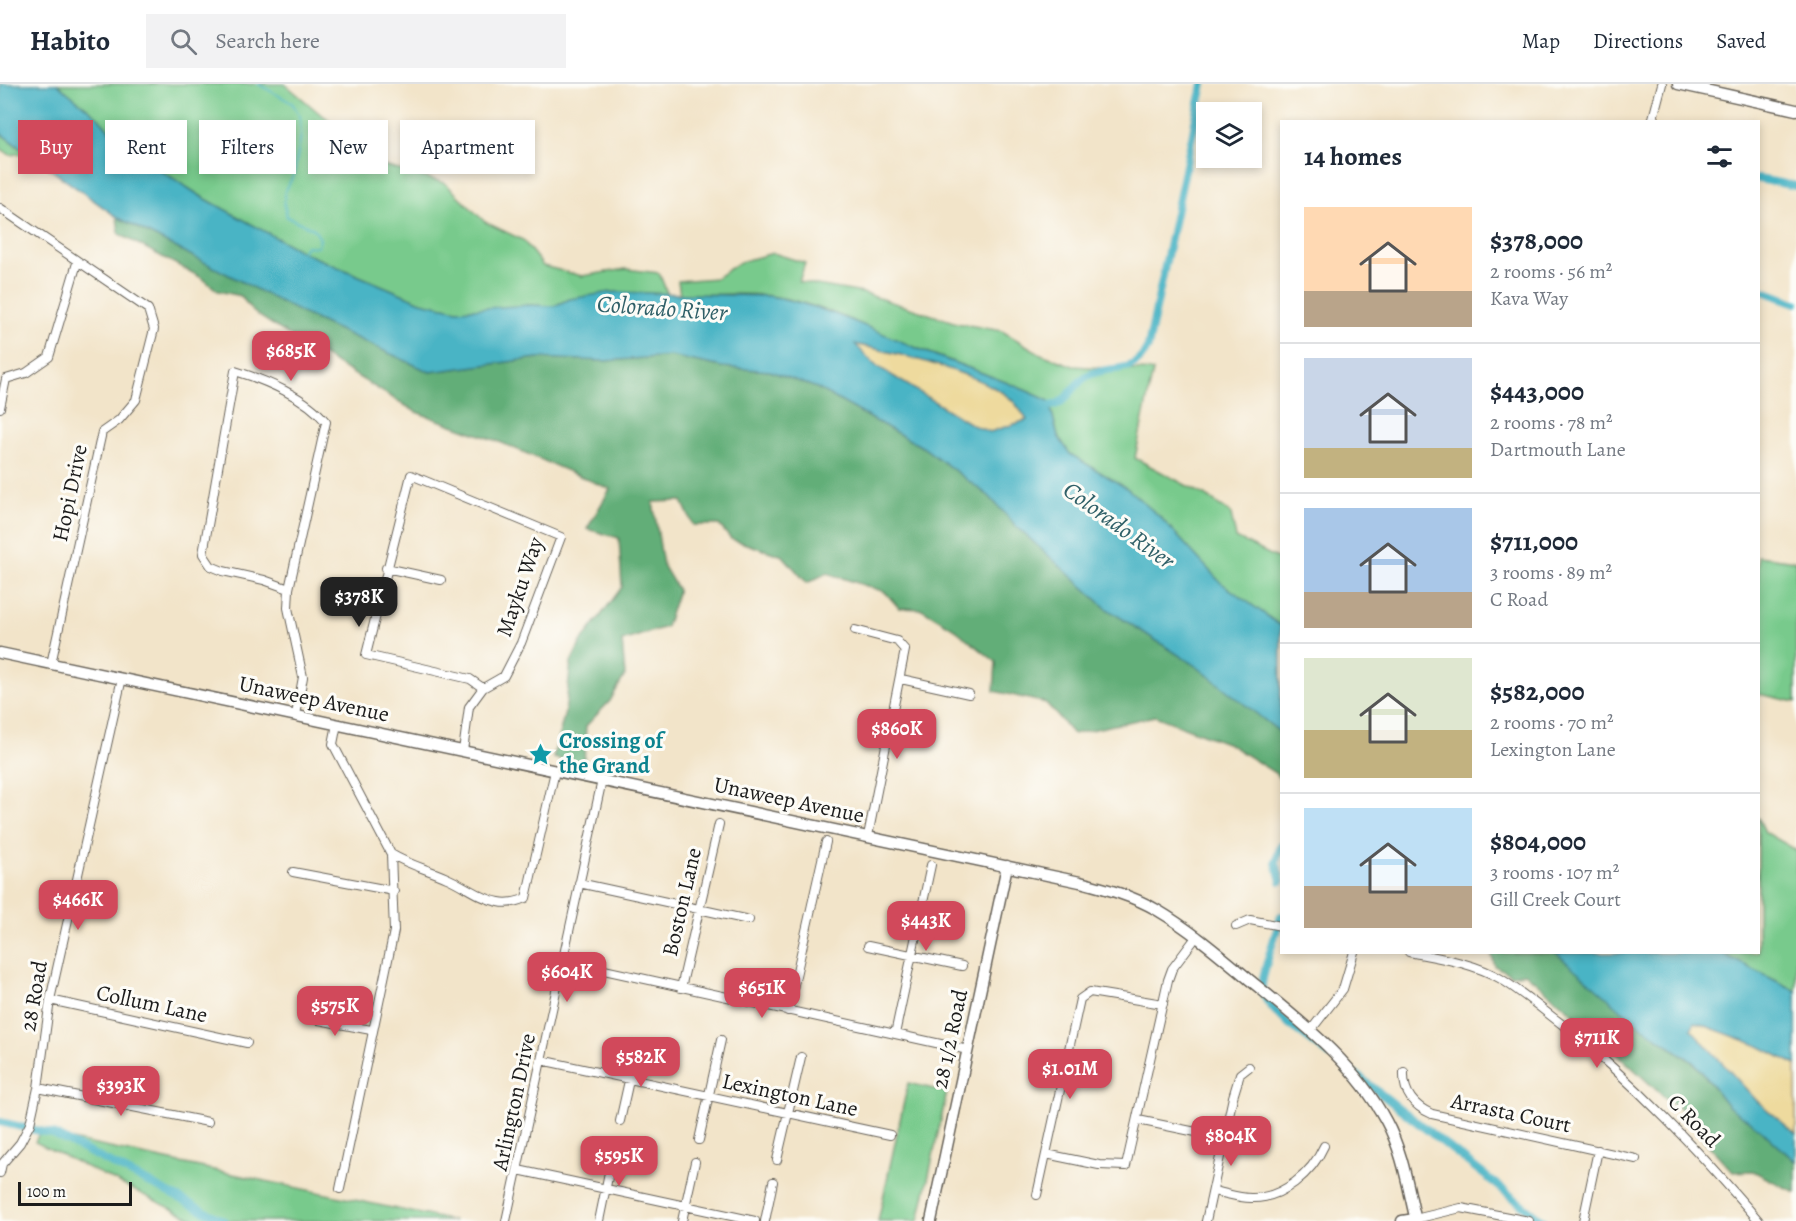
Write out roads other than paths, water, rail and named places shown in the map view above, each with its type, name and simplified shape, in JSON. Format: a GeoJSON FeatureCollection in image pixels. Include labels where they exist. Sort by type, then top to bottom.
{"type":"FeatureCollection","features":[{"type":"Feature","properties":{"kind":"main road"},"geometry":{"type":"LineString","coordinates":[[1678,84],[1796,110]]}},
{"type":"Feature","properties":{"kind":"main road","name":"Unaweep Avenue"},"geometry":{"type":"LineString","coordinates":[[0,652],[868,836],[1110,890],[1156,909],[1197,936],[1311,1030],[1364,1087],[1387,1122],[1405,1170],[1416,1220]]}},
{"type":"Feature","properties":{"kind":"main road","name":"28 1/2 Road"},"geometry":{"type":"LineString","coordinates":[[931,1221],[1007,866]]}},
{"type":"Feature","properties":{"kind":"main road"},"geometry":{"type":"LineString","coordinates":[[1402,1221],[1416,1220]]}},
{"type":"Feature","properties":{"kind":"street"},"geometry":{"type":"LineString","coordinates":[[1653,120],[1662,84]]}},
{"type":"Feature","properties":{"kind":"street"},"geometry":{"type":"LineString","coordinates":[[0,208],[77,263],[49,357],[26,373],[3,378],[0,408]]}},
{"type":"Feature","properties":{"kind":"street","name":"Hopi Drive"},"geometry":{"type":"LineString","coordinates":[[51,664],[102,432],[119,420],[136,400],[154,329],[148,309],[77,263]]}},
{"type":"Feature","properties":{"kind":"street"},"geometry":{"type":"LineString","coordinates":[[289,589],[264,580],[217,569],[206,561],[203,554],[235,371],[253,377],[315,409],[326,422],[289,589],[288,608],[303,677],[296,715]]}},
{"type":"Feature","properties":{"kind":"street","name":"Mayku Way"},"geometry":{"type":"LineString","coordinates":[[386,568],[411,475],[561,537],[517,651],[504,676],[483,688],[469,706],[463,751]]}},
{"type":"Feature","properties":{"kind":"street"},"geometry":{"type":"LineString","coordinates":[[441,580],[386,568],[366,655],[470,679],[483,688]]}},
{"type":"Feature","properties":{"kind":"street"},"geometry":{"type":"LineString","coordinates":[[855,630],[902,645],[905,654],[868,836]]}},
{"type":"Feature","properties":{"kind":"street","name":"28 Road"},"geometry":{"type":"LineString","coordinates":[[0,1173],[2,1164],[20,1143],[30,1124],[38,1088],[50,1000],[122,678]]}},
{"type":"Feature","properties":{"kind":"street"},"geometry":{"type":"LineString","coordinates":[[901,679],[969,694]]}},
{"type":"Feature","properties":{"kind":"street"},"geometry":{"type":"LineString","coordinates":[[337,724],[333,744],[391,854],[394,891],[394,931],[371,1030],[340,1188]]}},
{"type":"Feature","properties":{"kind":"street"},"geometry":{"type":"LineString","coordinates":[[391,854],[409,865],[447,878],[488,899],[499,902],[516,902],[526,898],[555,771]]}},
{"type":"Feature","properties":{"kind":"street","name":"Arlington Drive"},"geometry":{"type":"LineString","coordinates":[[506,1221],[602,780]]}},
{"type":"Feature","properties":{"kind":"street","name":"Boston Lane"},"geometry":{"type":"LineString","coordinates":[[681,988],[719,824]]}},
{"type":"Feature","properties":{"kind":"street"},"geometry":{"type":"LineString","coordinates":[[789,1011],[825,842]]}},
{"type":"Feature","properties":{"kind":"street"},"geometry":{"type":"LineString","coordinates":[[895,1034],[931,865]]}},
{"type":"Feature","properties":{"kind":"street"},"geometry":{"type":"LineString","coordinates":[[293,872],[394,891]]}},
{"type":"Feature","properties":{"kind":"street"},"geometry":{"type":"LineString","coordinates":[[579,883],[749,920]]}},
{"type":"Feature","properties":{"kind":"street"},"geometry":{"type":"LineString","coordinates":[[1236,926],[1250,920],[1280,927]]}},
{"type":"Feature","properties":{"kind":"street"},"geometry":{"type":"LineString","coordinates":[[1046,1154],[1108,1166],[1126,1166],[1172,969],[1197,936]]}},
{"type":"Feature","properties":{"kind":"street"},"geometry":{"type":"LineString","coordinates":[[868,946],[962,966]]}},
{"type":"Feature","properties":{"kind":"street"},"geometry":{"type":"LineString","coordinates":[[1311,1030],[1343,989],[1353,954]]}},
{"type":"Feature","properties":{"kind":"street","name":"C Road"},"geometry":{"type":"LineString","coordinates":[[1418,954],[1478,968],[1501,979],[1546,1012],[1637,1088],[1696,1149],[1759,1221]]}},
{"type":"Feature","properties":{"kind":"street"},"geometry":{"type":"LineString","coordinates":[[562,961],[968,1050]]}},
{"type":"Feature","properties":{"kind":"street"},"geometry":{"type":"LineString","coordinates":[[1037,1196],[1078,1010],[1084,995],[1090,992],[1102,992],[1163,1004]]}},
{"type":"Feature","properties":{"kind":"street","name":"Collum Lane"},"geometry":{"type":"LineString","coordinates":[[50,1000],[247,1043]]}},
{"type":"Feature","properties":{"kind":"street"},"geometry":{"type":"LineString","coordinates":[[303,1017],[371,1030]]}},
{"type":"Feature","properties":{"kind":"street"},"geometry":{"type":"LineString","coordinates":[[699,1140],[721,1040]]}},
{"type":"Feature","properties":{"kind":"street"},"geometry":{"type":"LineString","coordinates":[[620,1121],[636,1049]]}},
{"type":"Feature","properties":{"kind":"street"},"geometry":{"type":"LineString","coordinates":[[777,1160],[801,1056]]}},
{"type":"Feature","properties":{"kind":"street","name":"Lexington Lane"},"geometry":{"type":"LineString","coordinates":[[541,1060],[890,1135]]}},
{"type":"Feature","properties":{"kind":"street"},"geometry":{"type":"LineString","coordinates":[[1206,1221],[1240,1074],[1249,1067]]}},
{"type":"Feature","properties":{"kind":"street","name":"Arrasta Court"},"geometry":{"type":"LineString","coordinates":[[1404,1072],[1406,1091],[1414,1103],[1432,1114],[1636,1159]]}},
{"type":"Feature","properties":{"kind":"street"},"geometry":{"type":"LineString","coordinates":[[38,1088],[208,1122]]}},
{"type":"Feature","properties":{"kind":"street"},"geometry":{"type":"LineString","coordinates":[[1138,1120],[1225,1138]]}},
{"type":"Feature","properties":{"kind":"street"},"geometry":{"type":"LineString","coordinates":[[1213,1191],[1250,1198],[1275,1194],[1290,1185],[1316,1162],[1324,1146]]}},
{"type":"Feature","properties":{"kind":"street"},"geometry":{"type":"LineString","coordinates":[[599,1221],[615,1148]]}},
{"type":"Feature","properties":{"kind":"street"},"geometry":{"type":"LineString","coordinates":[[1583,1221],[1598,1150]]}},
{"type":"Feature","properties":{"kind":"street"},"geometry":{"type":"LineString","coordinates":[[682,1221],[694,1162]]}},
{"type":"Feature","properties":{"kind":"street"},"geometry":{"type":"LineString","coordinates":[[518,1170],[755,1221]]}},
{"type":"Feature","properties":{"kind":"street"},"geometry":{"type":"LineString","coordinates":[[765,1221],[773,1182]]}},
{"type":"Feature","properties":{"kind":"street"},"geometry":{"type":"LineString","coordinates":[[1416,1220],[1461,1208],[1529,1221]]}},
{"type":"Feature","properties":{"kind":"water","name":"Colorado River"},"geometry":{"type":"Polygon","coordinates":[[[0,84],[57,84],[98,117],[105,125],[105,174],[166,174],[202,197],[302,252],[421,302],[457,310],[529,305],[554,306],[570,299],[611,292],[769,296],[808,305],[846,318],[1049,401],[1058,436],[1070,454],[1128,489],[1161,518],[1220,582],[1280,625],[1280,732],[1196,666],[1107,609],[1016,526],[989,496],[924,448],[817,388],[770,371],[722,367],[671,356],[604,361],[538,358],[430,372],[304,314],[117,217],[57,174],[93,174],[93,120],[18,120],[18,146],[0,133],[0,84]],[[855,344],[875,365],[972,425],[990,432],[1027,420],[1013,401],[1001,391],[938,366],[855,344]]]}},
{"type":"Feature","properties":{"kind":"water"},"geometry":{"type":"Polygon","coordinates":[[[1557,954],[1723,954],[1796,991],[1796,1065],[1757,1045],[1695,1022],[1691,1029],[1757,1101],[1796,1134],[1796,1162],[1759,1128],[1728,1106],[1696,1064],[1635,1022],[1557,954]]]}},
{"type":"Feature","properties":{"kind":"waterway"},"geometry":{"type":"LineString","coordinates":[[258,84],[292,103],[300,116],[301,135],[294,174],[285,192],[284,204],[287,217],[314,229],[320,239],[318,247],[306,246],[301,254]]}},
{"type":"Feature","properties":{"kind":"waterway"},"geometry":{"type":"LineString","coordinates":[[1051,406],[1062,401],[1082,379],[1096,372],[1135,363],[1148,347],[1203,84]]}},
{"type":"Feature","properties":{"kind":"waterway"},"geometry":{"type":"LineString","coordinates":[[1760,179],[1796,186]]}},
{"type":"Feature","properties":{"kind":"waterway"},"geometry":{"type":"LineString","coordinates":[[1760,290],[1796,303]]}},
{"type":"Feature","properties":{"kind":"waterway"},"geometry":{"type":"LineString","coordinates":[[1280,848],[1276,862],[1280,877]]}},
{"type":"Feature","properties":{"kind":"waterway"},"geometry":{"type":"LineString","coordinates":[[1280,919],[1262,982],[1264,997],[1279,1015],[1330,1055]]}},
{"type":"Feature","properties":{"kind":"waterway"},"geometry":{"type":"LineString","coordinates":[[1357,1075],[1543,1221]]}},
{"type":"Feature","properties":{"kind":"waterway"},"geometry":{"type":"LineString","coordinates":[[0,1122],[53,1134],[224,1221]]}},
{"type":"Feature","properties":{"kind":"place","name":"Crossing of the Grand"},"geometry":{"type":"Point","coordinates":[541,754]}}]}
